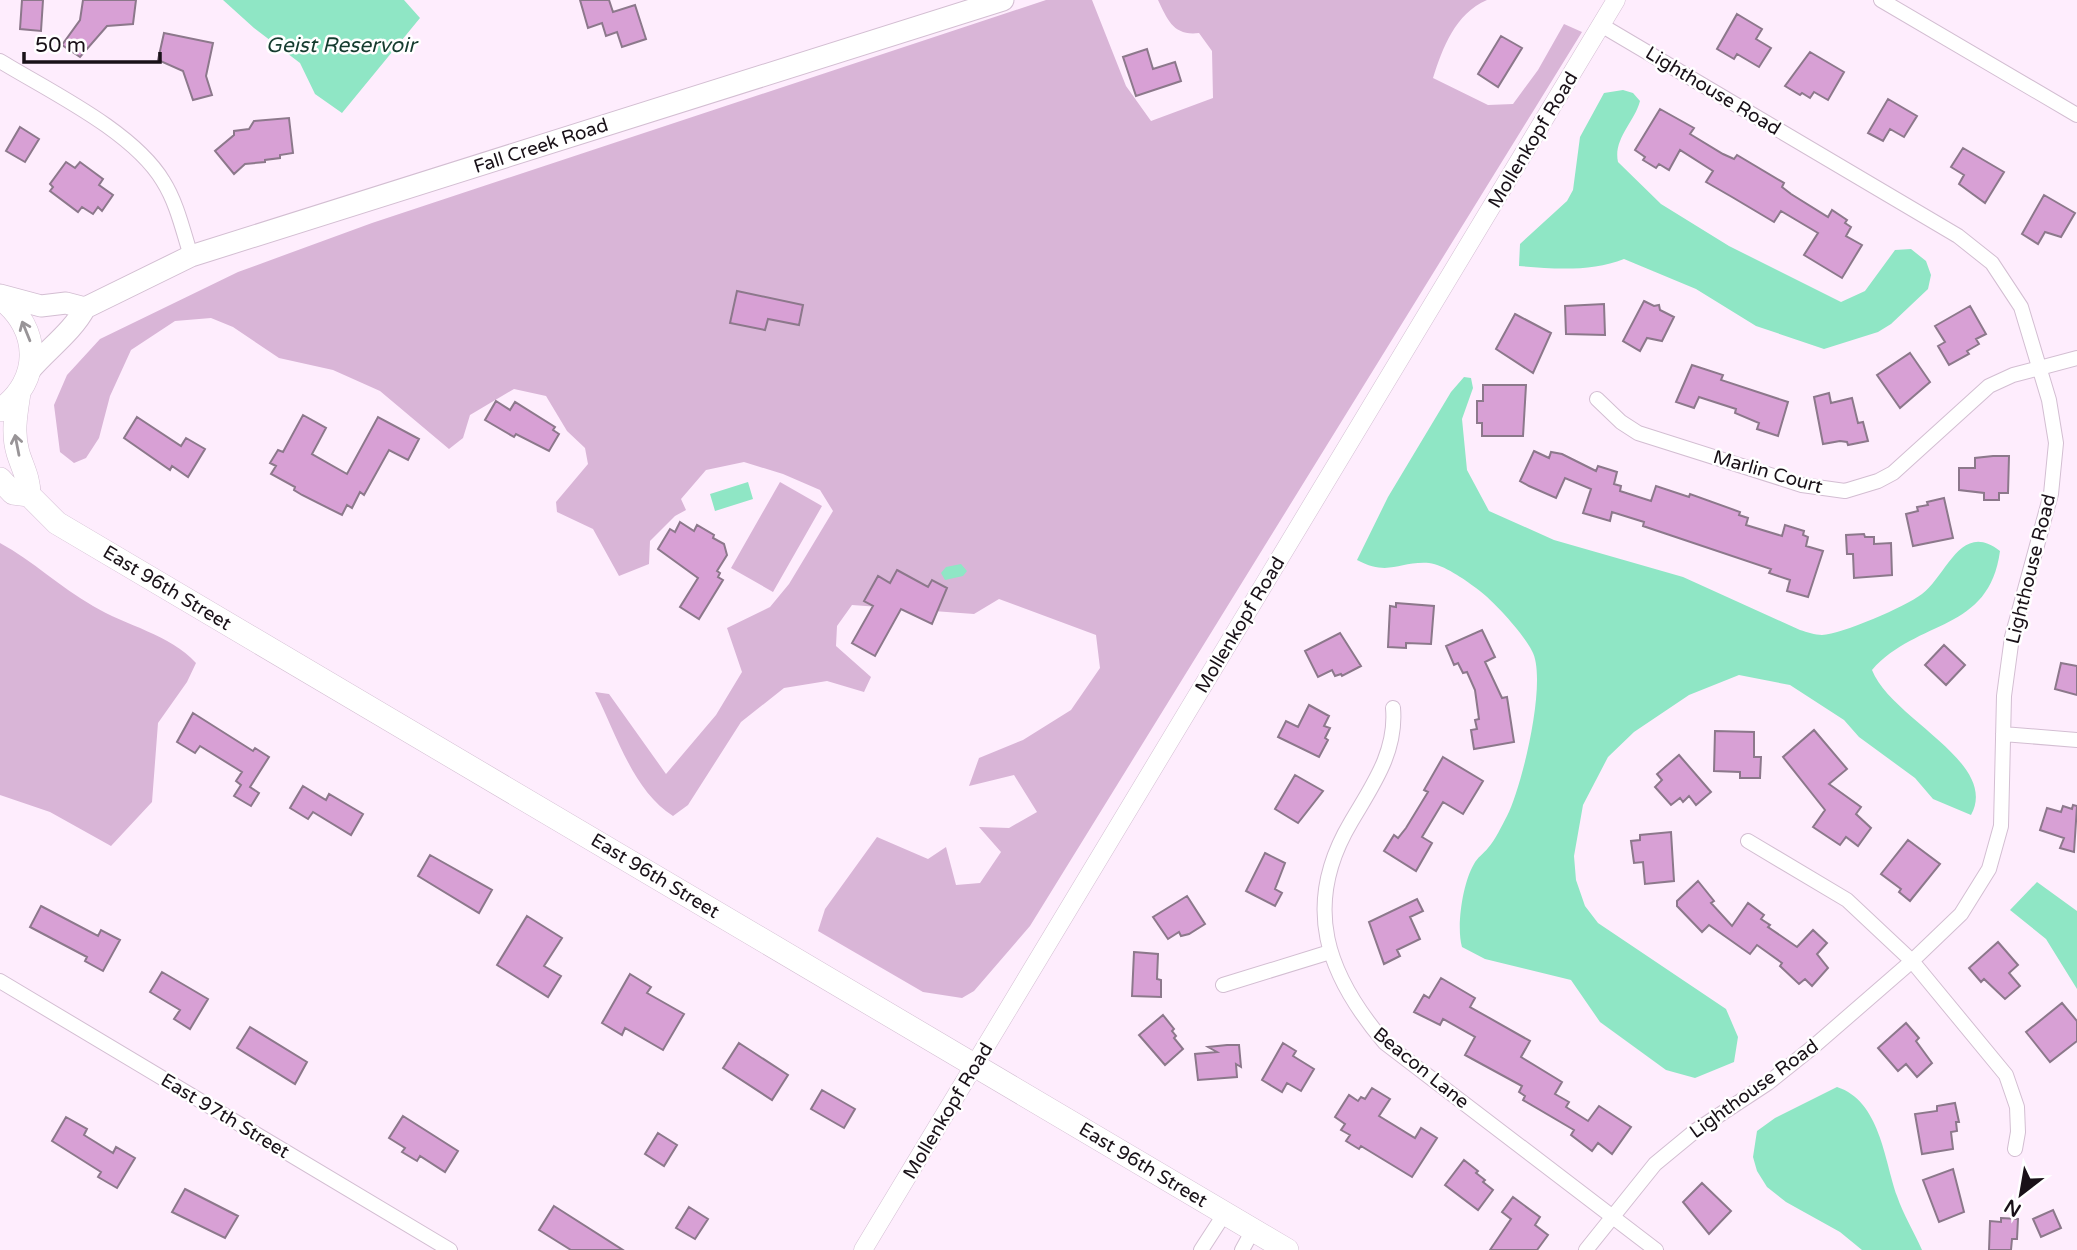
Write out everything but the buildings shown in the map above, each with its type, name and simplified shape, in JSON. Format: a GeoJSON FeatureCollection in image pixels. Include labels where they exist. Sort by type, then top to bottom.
{"type":"FeatureCollection","features":[{"type":"Feature","properties":{"kind":"main road","name":"Fall Creek Road"},"geometry":{"type":"LineString","coordinates":[[30,370],[54,342],[79,320],[86,307],[191,256],[1003,0]]}},
{"type":"Feature","properties":{"kind":"main road","name":"Fall Creek Road"},"geometry":{"type":"LineString","coordinates":[[0,297],[41,306],[66,303],[86,307]]}},
{"type":"Feature","properties":{"kind":"main road"},"geometry":{"type":"LineString","coordinates":[[0,297],[11,306],[27,329],[31,342],[30,370],[19,393],[14,426],[18,453],[29,478],[29,495]]}},
{"type":"Feature","properties":{"kind":"main road"},"geometry":{"type":"LineString","coordinates":[[0,410],[19,393]]}},
{"type":"Feature","properties":{"kind":"main road","name":"East 96th Street"},"geometry":{"type":"LineString","coordinates":[[0,479],[13,493],[29,495],[57,523],[1225,1213],[1247,1240],[1287,1250]]}},
{"type":"Feature","properties":{"kind":"street","name":"Mollenkopf Road"},"geometry":{"type":"LineString","coordinates":[[863,1250],[1616,0]]}},
{"type":"Feature","properties":{"kind":"street"},"geometry":{"type":"LineString","coordinates":[[1881,0],[2077,115]]}},
{"type":"Feature","properties":{"kind":"street","name":"Lighthouse Road"},"geometry":{"type":"LineString","coordinates":[[1586,1250],[1643,1177],[1668,1152],[1804,1054],[1962,914],[1989,869],[2001,826],[2003,734],[2012,637],[2054,477],[2053,417],[2040,368],[2021,307],[1998,270],[1972,246],[1601,25]]}},
{"type":"Feature","properties":{"kind":"street"},"geometry":{"type":"LineString","coordinates":[[0,61],[112,130],[142,154],[169,192],[191,256]]}},
{"type":"Feature","properties":{"kind":"street","name":"Marlin Court"},"geometry":{"type":"LineString","coordinates":[[1597,399],[1621,422],[1654,439],[1802,485],[1844,491],[1878,481],[1893,473],[1989,386],[2077,358]]}},
{"type":"Feature","properties":{"kind":"street","name":"Beacon Lane"},"geometry":{"type":"LineString","coordinates":[[1393,708],[1391,737],[1383,766],[1345,833],[1332,865],[1325,909],[1334,967],[1358,1010],[1385,1043],[1656,1250]]}},
{"type":"Feature","properties":{"kind":"street"},"geometry":{"type":"LineString","coordinates":[[2003,734],[2077,740]]}},
{"type":"Feature","properties":{"kind":"street"},"geometry":{"type":"LineString","coordinates":[[1748,841],[1819,882],[1860,910],[1912,961],[2006,1075],[2017,1107],[2018,1132],[2015,1149]]}},
{"type":"Feature","properties":{"kind":"street"},"geometry":{"type":"LineString","coordinates":[[1223,985],[1330,952]]}},
{"type":"Feature","properties":{"kind":"street","name":"East 97th Street"},"geometry":{"type":"LineString","coordinates":[[0,981],[450,1250]]}},
{"type":"Feature","properties":{"kind":"street"},"geometry":{"type":"LineString","coordinates":[[1201,1250],[1225,1213]]}},
{"type":"Feature","properties":{"kind":"shaded area"},"geometry":{"type":"Polygon","coordinates":[[[1046,0],[1092,0],[1126,86],[1151,121],[1213,98],[1212,51],[1199,33],[1183,32],[1173,26],[1158,0],[1487,0],[1476,6],[1458,23],[1446,43],[1433,78],[1488,105],[1513,104],[1538,70],[1564,24],[1582,32],[1030,926],[974,991],[962,998],[923,992],[818,931],[825,909],[877,837],[928,859],[946,847],[956,885],[980,883],[1001,852],[979,827],[1009,828],[1037,812],[1014,775],[969,786],[979,758],[1023,740],[1071,710],[1100,668],[1096,635],[999,599],[974,614],[852,605],[837,626],[836,646],[871,677],[864,692],[827,681],[784,688],[741,722],[688,805],[673,816],[659,805],[636,777],[595,692],[609,694],[666,774],[716,715],[742,672],[727,628],[770,607],[789,584],[833,511],[820,490],[783,474],[744,462],[706,470],[681,499],[686,510],[675,516],[650,541],[649,564],[619,576],[593,529],[557,512],[556,502],[588,464],[585,448],[567,431],[546,396],[514,389],[470,415],[463,438],[449,449],[380,391],[333,370],[279,358],[233,327],[211,318],[175,321],[131,350],[110,396],[99,438],[86,458],[74,463],[60,452],[54,405],[67,375],[100,339],[238,272],[372,223],[1046,0]]]}},
{"type":"Feature","properties":{"kind":"shaded area"},"geometry":{"type":"Polygon","coordinates":[[[780,482],[822,506],[773,592],[731,568],[780,482]]]}},
{"type":"Feature","properties":{"kind":"shaded area"},"geometry":{"type":"Polygon","coordinates":[[[0,543],[93,606],[161,637],[196,663],[187,682],[158,723],[152,802],[111,846],[50,812],[0,795],[0,543]]]}},
{"type":"Feature","properties":{"kind":"water","name":"Geist Reservoir"},"geometry":{"type":"Polygon","coordinates":[[[223,0],[404,0],[420,18],[342,113],[315,94],[300,63],[223,0]]]}},
{"type":"Feature","properties":{"kind":"water"},"geometry":{"type":"Polygon","coordinates":[[[1623,90],[1633,93],[1640,101],[1618,146],[1618,162],[1661,204],[1729,246],[1841,302],[1865,291],[1895,250],[1911,249],[1926,261],[1931,275],[1928,289],[1891,324],[1878,332],[1824,349],[1756,326],[1696,289],[1624,259],[1586,268],[1519,266],[1520,244],[1567,201],[1573,190],[1580,137],[1604,93],[1623,90]]]}},
{"type":"Feature","properties":{"kind":"water"},"geometry":{"type":"Polygon","coordinates":[[[1464,377],[1471,378],[1473,388],[1462,419],[1467,470],[1489,511],[1554,540],[1683,577],[1800,630],[1819,635],[1831,633],[1858,625],[1902,606],[1922,594],[1956,554],[1975,542],[1986,543],[2000,551],[1993,578],[1982,597],[1967,611],[1890,653],[1872,670],[1883,688],[1940,741],[1970,777],[1976,796],[1971,815],[1933,799],[1915,778],[1859,737],[1844,720],[1790,685],[1739,675],[1689,695],[1634,732],[1608,757],[1583,805],[1574,856],[1576,880],[1585,906],[1598,923],[1726,1009],[1738,1037],[1734,1062],[1695,1078],[1666,1070],[1600,1022],[1571,980],[1485,959],[1462,947],[1460,916],[1470,872],[1475,862],[1494,841],[1507,816],[1526,758],[1535,708],[1536,665],[1528,644],[1507,617],[1483,593],[1454,573],[1429,563],[1386,568],[1357,560],[1388,497],[1451,392],[1464,377]]]}},
{"type":"Feature","properties":{"kind":"water"},"geometry":{"type":"Polygon","coordinates":[[[748,482],[753,499],[715,511],[710,494],[748,482]]]}},
{"type":"Feature","properties":{"kind":"water"},"geometry":{"type":"Polygon","coordinates":[[[961,564],[967,571],[963,576],[945,580],[941,573],[946,567],[961,564]]]}},
{"type":"Feature","properties":{"kind":"water"},"geometry":{"type":"Polygon","coordinates":[[[2037,882],[2077,911],[2077,989],[2046,939],[2010,910],[2037,882]]]}},
{"type":"Feature","properties":{"kind":"water"},"geometry":{"type":"Polygon","coordinates":[[[1837,1087],[1851,1094],[1863,1105],[1871,1118],[1884,1149],[1899,1203],[1922,1250],[1862,1250],[1840,1232],[1786,1202],[1767,1187],[1757,1171],[1753,1157],[1757,1131],[1775,1118],[1837,1087]]]}}]}
